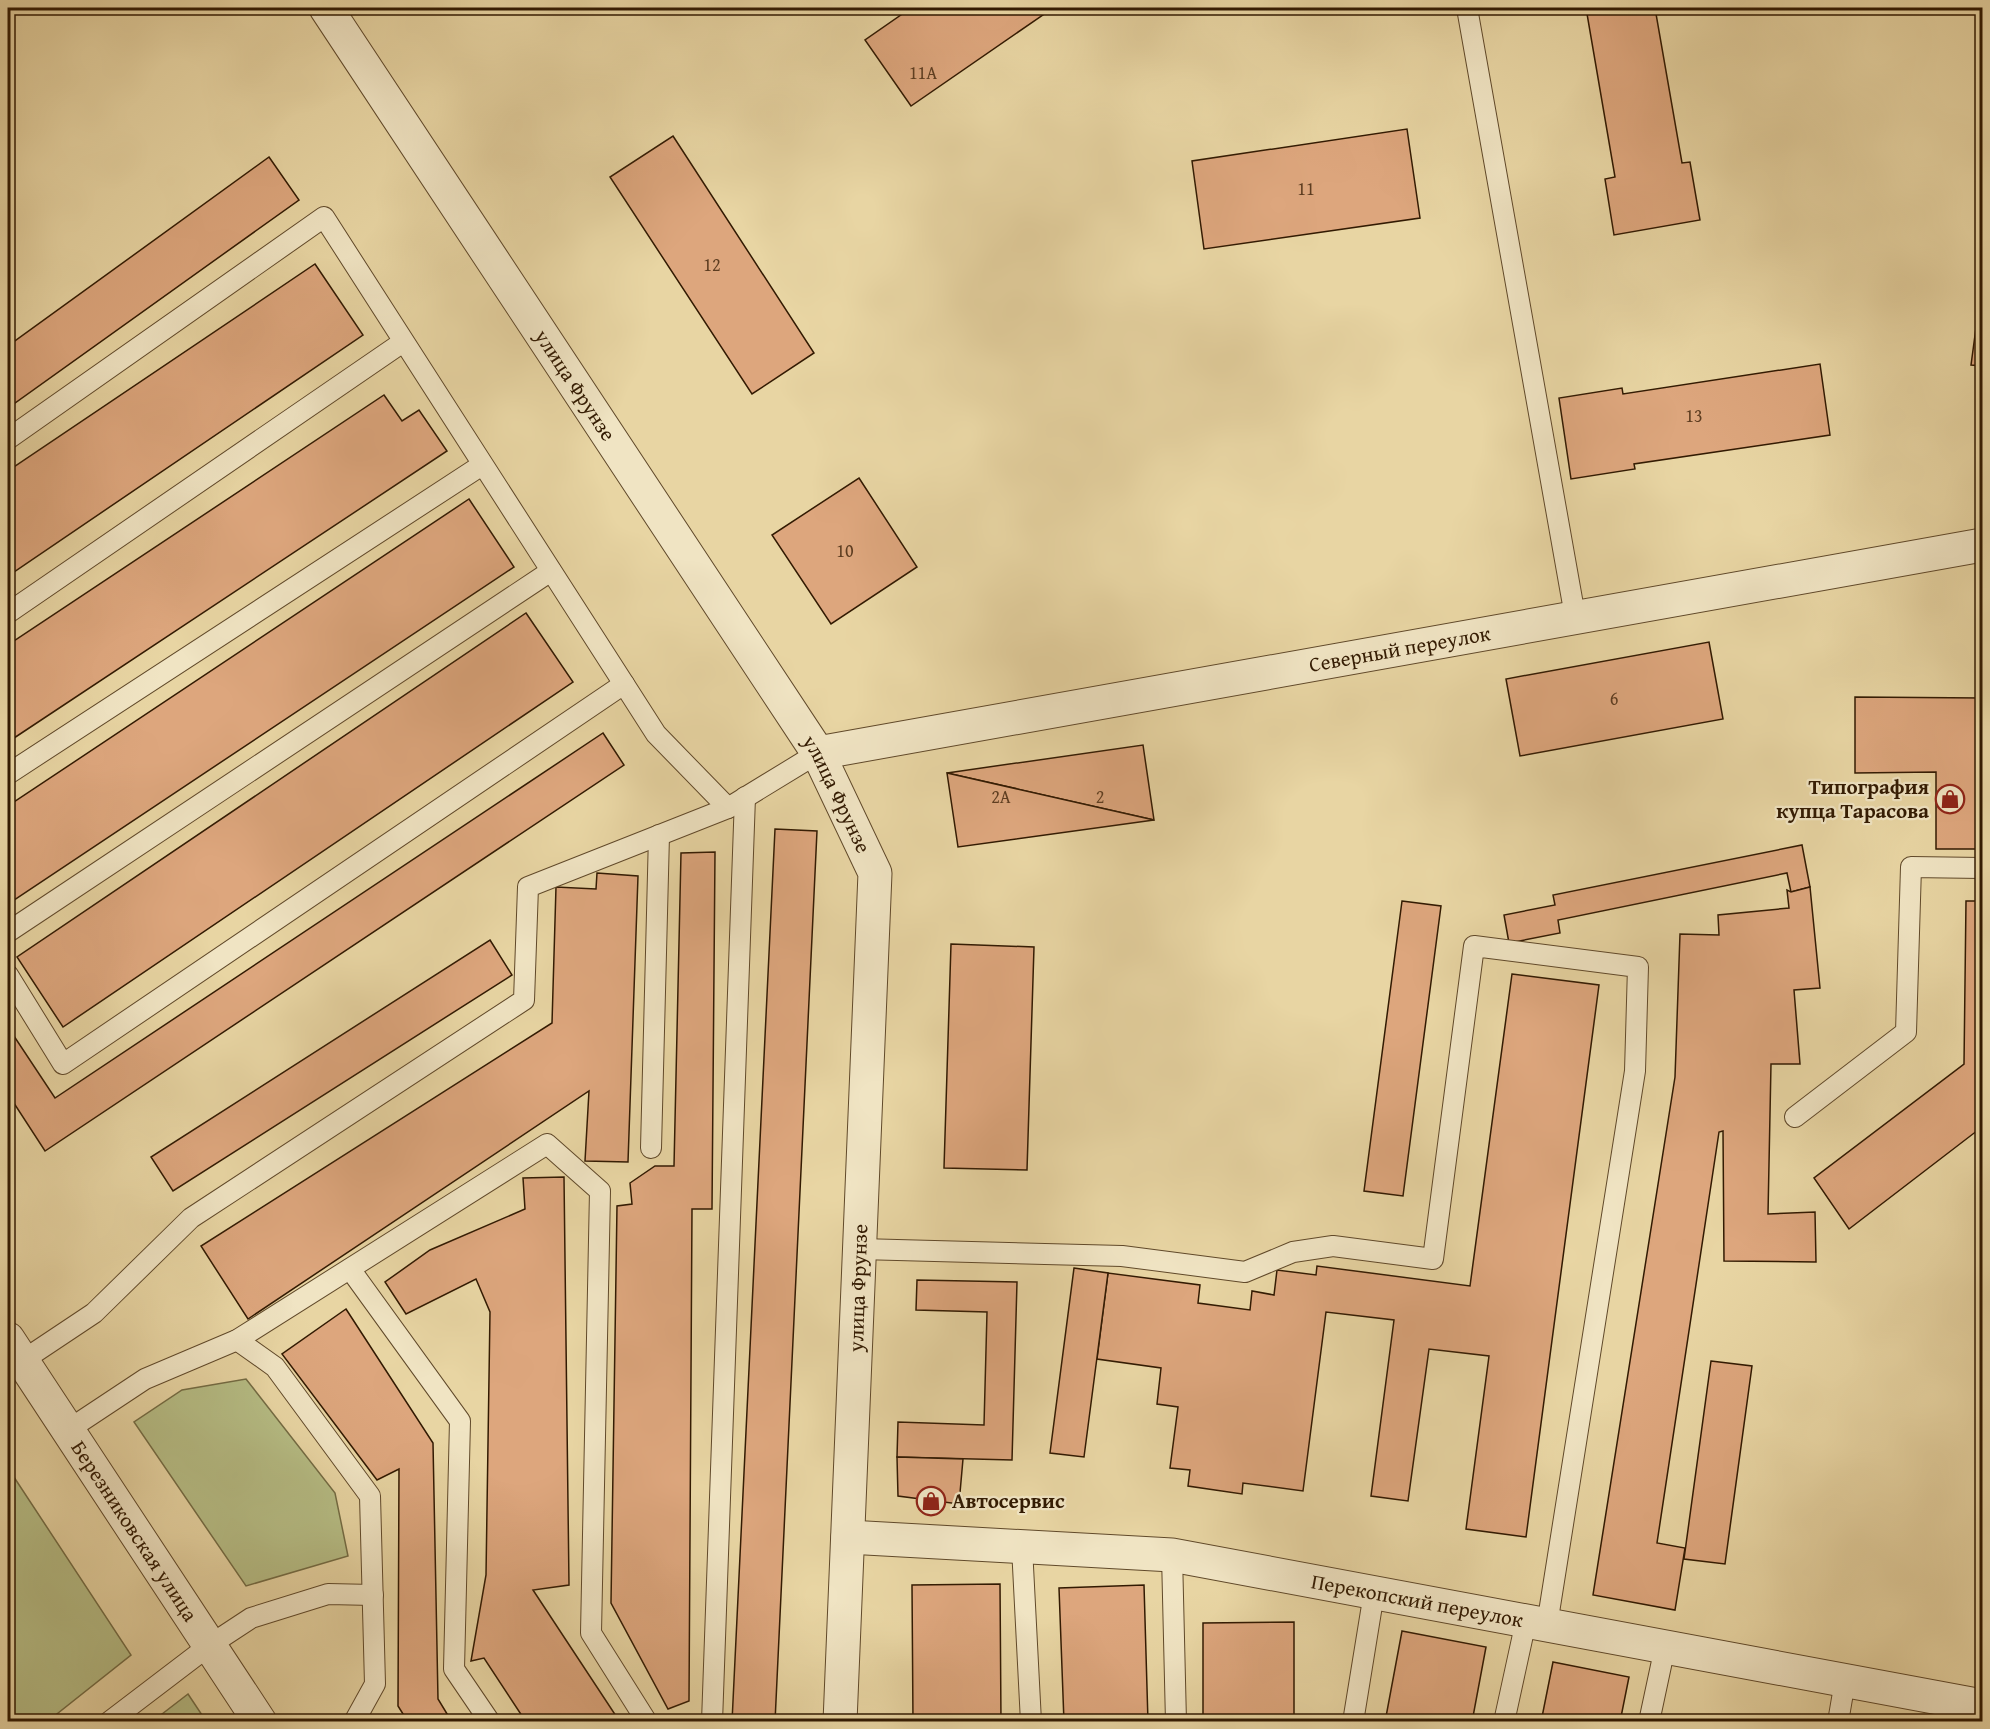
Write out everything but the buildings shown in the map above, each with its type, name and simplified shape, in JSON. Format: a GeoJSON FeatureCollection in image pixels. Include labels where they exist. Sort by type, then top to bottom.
{"type":"FeatureCollection","features":[{"type":"Feature","properties":{"kind":"street","name":"улица Фрунзе"},"geometry":{"type":"LineString","coordinates":[[327,8],[818,753],[875,873],[840,1722]]}},
{"type":"Feature","properties":{"kind":"street","name":"Северный переулок"},"geometry":{"type":"LineString","coordinates":[[818,753],[1575,616],[1983,545]]}},
{"type":"Feature","properties":{"kind":"street","name":"Березниковская улица"},"geometry":{"type":"LineString","coordinates":[[15,1350],[260,1722]]}},
{"type":"Feature","properties":{"kind":"street","name":"Перекопский переулок"},"geometry":{"type":"LineString","coordinates":[[848,1537],[1172,1555],[1983,1706]]}},
{"type":"Feature","properties":{"kind":"lane"},"geometry":{"type":"LineString","coordinates":[[1467,8],[1575,616]]}},
{"type":"Feature","properties":{"kind":"lane"},"geometry":{"type":"LineString","coordinates":[[8,439],[324,217],[656,734],[728,808]]}},
{"type":"Feature","properties":{"kind":"lane"},"geometry":{"type":"LineString","coordinates":[[8,613],[403,342]]}},
{"type":"Feature","properties":{"kind":"lane"},"geometry":{"type":"LineString","coordinates":[[8,774],[482,465]]}},
{"type":"Feature","properties":{"kind":"lane"},"geometry":{"type":"LineString","coordinates":[[8,932],[551,571]]}},
{"type":"Feature","properties":{"kind":"lane"},"geometry":{"type":"LineString","coordinates":[[8,975],[63,1064],[624,684]]}},
{"type":"Feature","properties":{"kind":"lane"},"geometry":{"type":"LineString","coordinates":[[15,1350],[94,1313],[191,1218],[524,1000],[528,887],[728,808],[818,753]]}},
{"type":"Feature","properties":{"kind":"lane"},"geometry":{"type":"LineString","coordinates":[[712,1722],[746,797]]}},
{"type":"Feature","properties":{"kind":"lane"},"geometry":{"type":"LineString","coordinates":[[651,1148],[659,835]]}},
{"type":"Feature","properties":{"kind":"lane"},"geometry":{"type":"LineString","coordinates":[[1795,1117],[1906,1032],[1911,867],[1983,868]]}},
{"type":"Feature","properties":{"kind":"lane"},"geometry":{"type":"LineString","coordinates":[[860,1249],[1122,1256],[1245,1272],[1293,1252],[1333,1246],[1433,1259],[1474,946],[1638,967],[1635,1071],[1536,1623],[1504,1722]]}},
{"type":"Feature","properties":{"kind":"lane"},"geometry":{"type":"LineString","coordinates":[[68,1430],[145,1379],[237,1340],[547,1144],[600,1191],[591,1633],[647,1722]]}},
{"type":"Feature","properties":{"kind":"lane"},"geometry":{"type":"LineString","coordinates":[[350,1269],[460,1421],[454,1669],[490,1722]]}},
{"type":"Feature","properties":{"kind":"lane"},"geometry":{"type":"LineString","coordinates":[[237,1340],[275,1367],[370,1496],[375,1684],[354,1722]]}},
{"type":"Feature","properties":{"kind":"lane"},"geometry":{"type":"LineString","coordinates":[[1022,1547],[1031,1722]]}},
{"type":"Feature","properties":{"kind":"lane"},"geometry":{"type":"LineString","coordinates":[[1172,1555],[1176,1722]]}},
{"type":"Feature","properties":{"kind":"lane"},"geometry":{"type":"LineString","coordinates":[[1353,1722],[1374,1593]]}},
{"type":"Feature","properties":{"kind":"lane"},"geometry":{"type":"LineString","coordinates":[[109,1722],[210,1645],[252,1618],[328,1594],[373,1595]]}},
{"type":"Feature","properties":{"kind":"lane"},"geometry":{"type":"LineString","coordinates":[[1649,1722],[1665,1647]]}},
{"type":"Feature","properties":{"kind":"lane"},"geometry":{"type":"LineString","coordinates":[[1838,1722],[1845,1681]]}},
{"type":"Feature","properties":{"kind":"green space"},"geometry":{"type":"Polygon","coordinates":[[[246,1379],[335,1493],[348,1556],[246,1586],[134,1422],[182,1390],[246,1379]]]}},
{"type":"Feature","properties":{"kind":"green space"},"geometry":{"type":"Polygon","coordinates":[[[8,1468],[131,1655],[48,1721],[8,1721],[8,1468]]]}},
{"type":"Feature","properties":{"kind":"green space"},"geometry":{"type":"Polygon","coordinates":[[[188,1694],[206,1721],[153,1721],[188,1694]]]}},
{"type":"Feature","properties":{"kind":"place","name":"Типография купца Тарасова"},"geometry":{"type":"Point","coordinates":[1950,799]}},
{"type":"Feature","properties":{"kind":"place","name":"Автосервис"},"geometry":{"type":"Point","coordinates":[931,1501]}}]}
